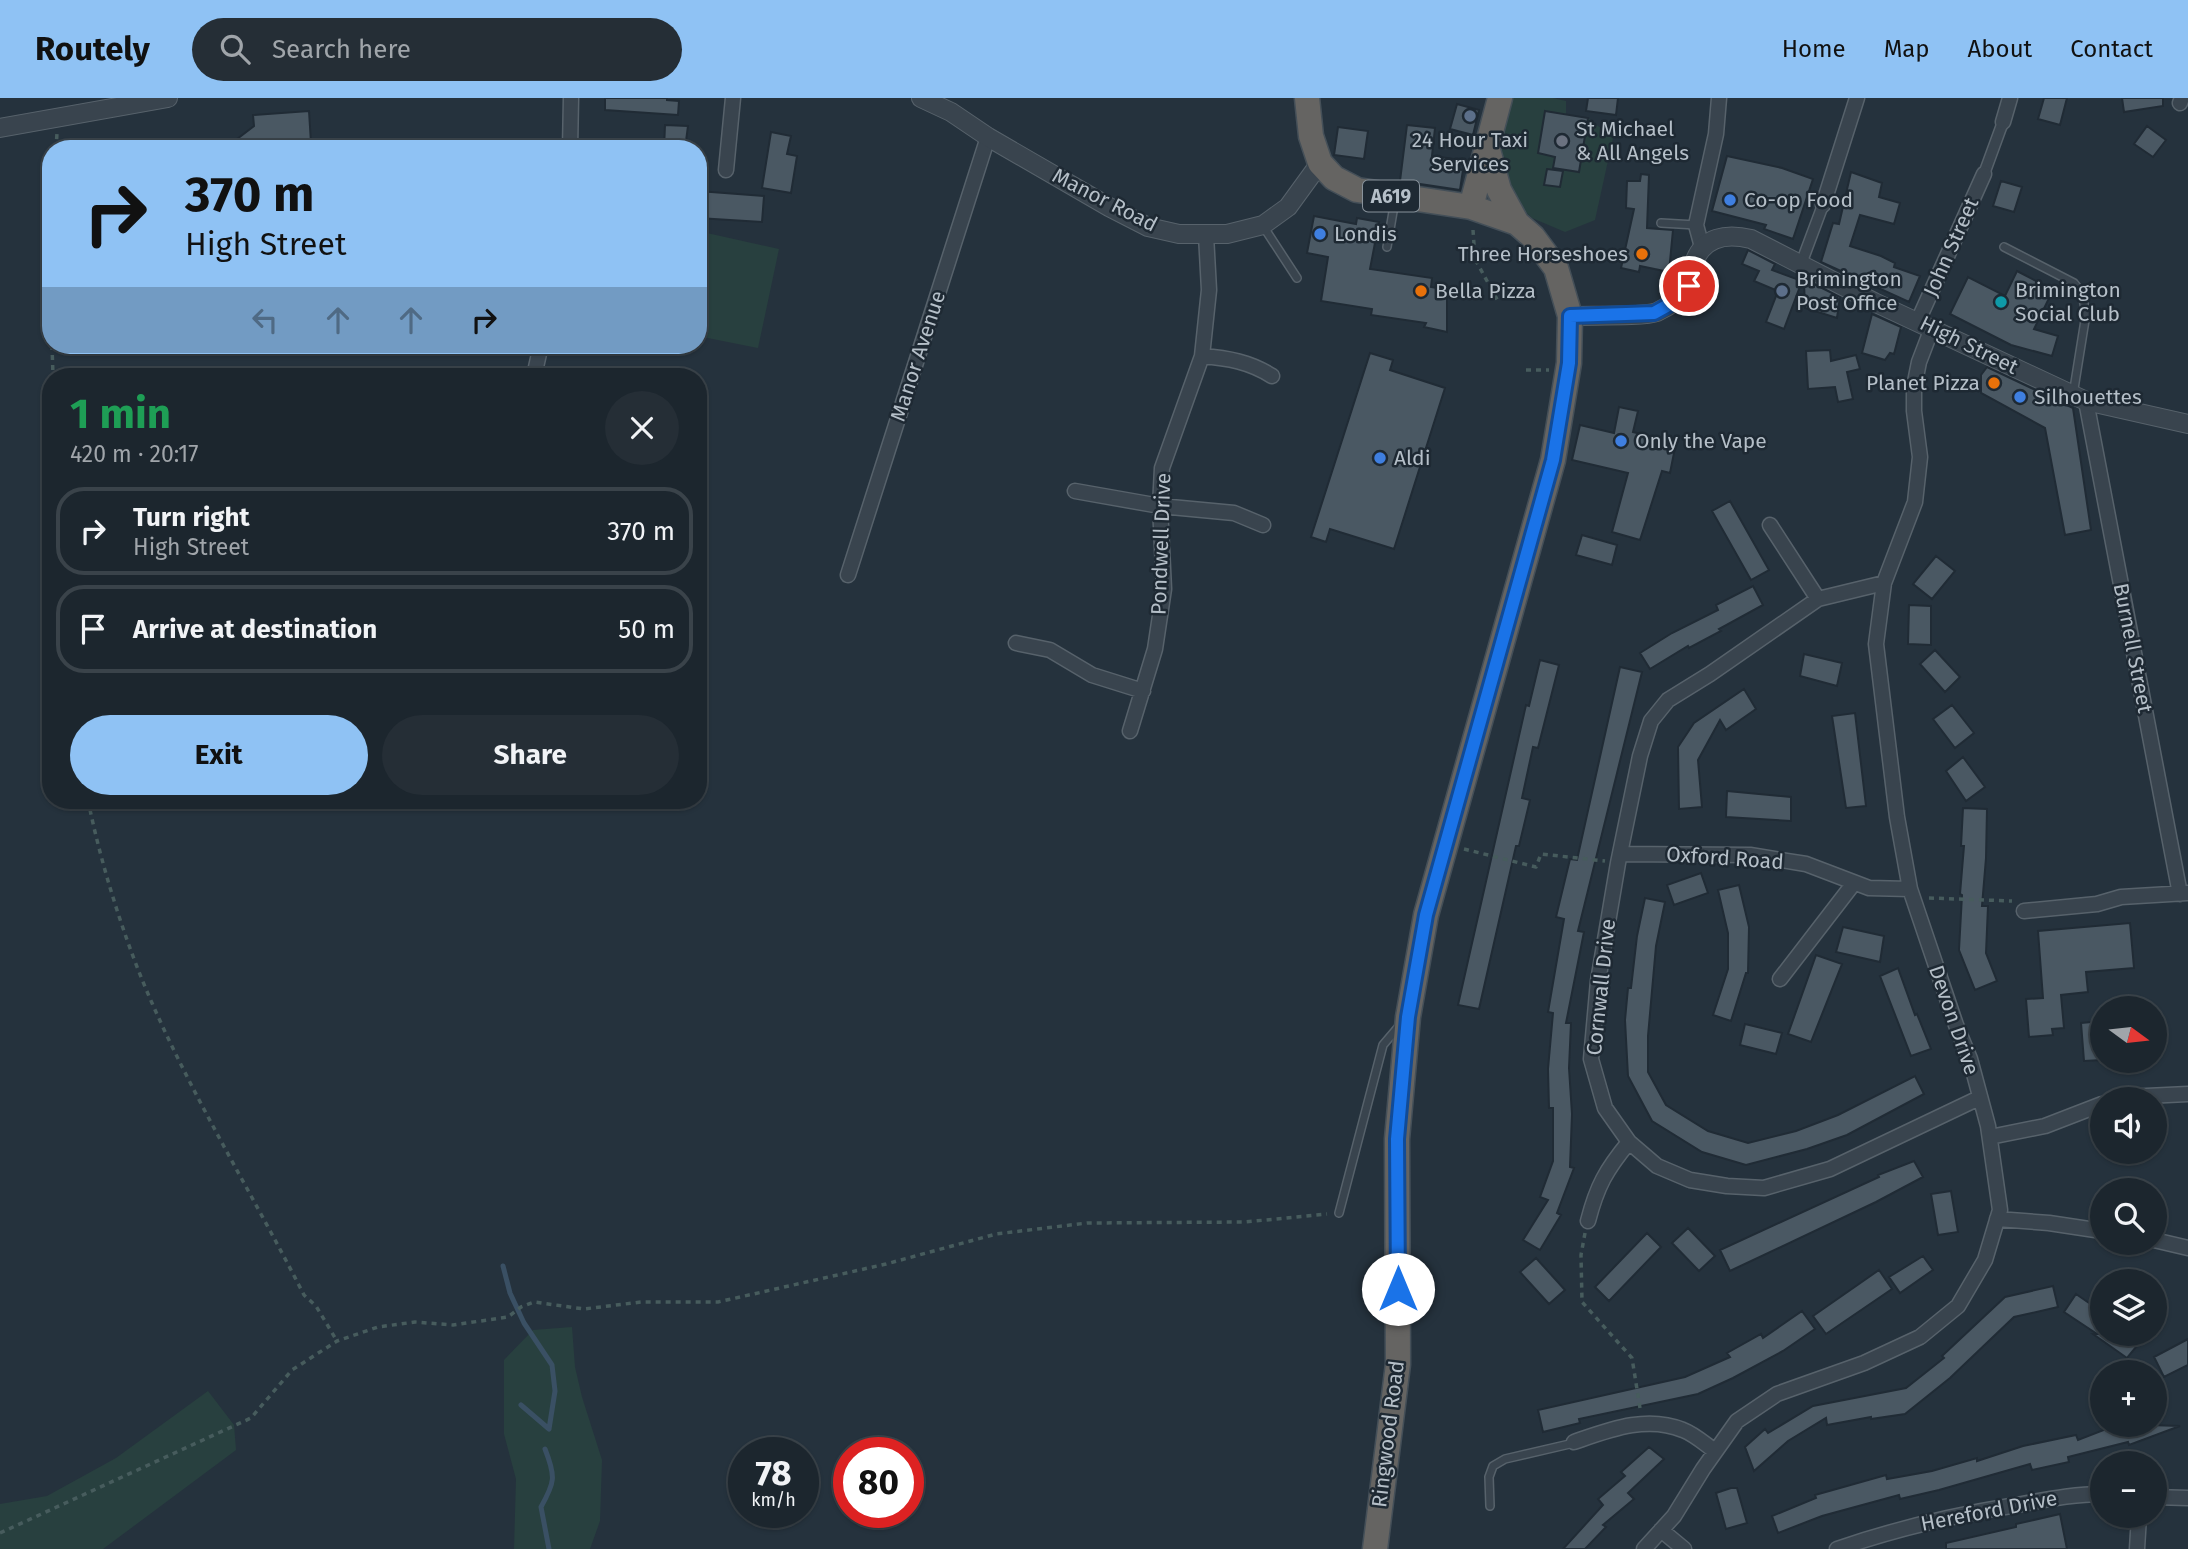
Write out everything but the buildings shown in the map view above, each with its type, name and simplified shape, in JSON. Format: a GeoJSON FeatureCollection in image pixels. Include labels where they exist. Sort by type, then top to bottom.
{"type":"FeatureCollection","features":[{"type":"Feature","properties":{"kind":"highway"},"geometry":{"type":"LineString","coordinates":[[1307,98],[1311,136],[1320,163]]}},
{"type":"Feature","properties":{"kind":"highway"},"geometry":{"type":"LineString","coordinates":[[1471,207],[1500,98]]}},
{"type":"Feature","properties":{"kind":"highway","name":"Ringwood Road"},"geometry":{"type":"LineString","coordinates":[[1375,1549],[1398,1364],[1397,1139],[1408,1017],[1426,915],[1553,460],[1569,363],[1570,316],[1556,268],[1533,237],[1517,223],[1499,190],[1487,148]]}},
{"type":"Feature","properties":{"kind":"highway","name":"A619"},"geometry":{"type":"LineString","coordinates":[[1320,163],[1334,178],[1357,190],[1471,207]]}},
{"type":"Feature","properties":{"kind":"highway","name":"Ringwood Road"},"geometry":{"type":"LineString","coordinates":[[1471,207],[1517,223]]}},
{"type":"Feature","properties":{"kind":"street"},"geometry":{"type":"LineString","coordinates":[[0,128],[168,98]]}},
{"type":"Feature","properties":{"kind":"street"},"geometry":{"type":"LineString","coordinates":[[569,140],[570,98]]}},
{"type":"Feature","properties":{"kind":"street"},"geometry":{"type":"LineString","coordinates":[[726,170],[733,98]]}},
{"type":"Feature","properties":{"kind":"street","name":"Manor Road"},"geometry":{"type":"LineString","coordinates":[[922,98],[951,112],[988,137],[1109,207],[1148,227],[1180,234],[1227,234],[1263,226],[1288,207],[1320,163]]}},
{"type":"Feature","properties":{"kind":"street"},"geometry":{"type":"LineString","coordinates":[[1570,316],[1654,313],[1672,303],[1689,286],[1694,261],[1702,247],[1696,225],[1716,134],[1719,98]]}},
{"type":"Feature","properties":{"kind":"street"},"geometry":{"type":"LineString","coordinates":[[1801,264],[1857,98]]}},
{"type":"Feature","properties":{"kind":"street"},"geometry":{"type":"LineString","coordinates":[[1984,174],[2010,98]]}},
{"type":"Feature","properties":{"kind":"street","name":"Manor Avenue"},"geometry":{"type":"LineString","coordinates":[[848,575],[988,137]]}},
{"type":"Feature","properties":{"kind":"street","name":"John Street"},"geometry":{"type":"LineString","coordinates":[[1925,324],[1984,174]]}},
{"type":"Feature","properties":{"kind":"street","name":"Pondwell Drive"},"geometry":{"type":"LineString","coordinates":[[1130,731],[1155,649],[1164,589],[1160,506],[1162,468],[1202,356],[1209,290],[1206,234]]}},
{"type":"Feature","properties":{"kind":"street","name":"High Street"},"geometry":{"type":"LineString","coordinates":[[1702,247],[1721,236],[1736,235],[1751,239],[1874,302],[2080,398],[2188,424]]}},
{"type":"Feature","properties":{"kind":"street","name":"Devon Drive"},"geometry":{"type":"LineString","coordinates":[[1644,1549],[1674,1516],[1737,1421],[1777,1394],[1864,1363],[1920,1336],[1958,1306],[1985,1260],[2000,1210],[1990,1138],[1970,1059],[1911,893],[1898,817],[1876,644],[1884,583],[1915,502],[1920,457],[1914,387],[1925,324]]}},
{"type":"Feature","properties":{"kind":"street"},"geometry":{"type":"LineString","coordinates":[[1202,356],[1227,358],[1255,366],[1272,376]]}},
{"type":"Feature","properties":{"kind":"street","name":"Burnell Street"},"geometry":{"type":"LineString","coordinates":[[2080,398],[2184,893]]}},
{"type":"Feature","properties":{"kind":"street"},"geometry":{"type":"LineString","coordinates":[[1075,491],[1160,506],[1234,513],[1263,525]]}},
{"type":"Feature","properties":{"kind":"street"},"geometry":{"type":"LineString","coordinates":[[1770,525],[1818,599]]}},
{"type":"Feature","properties":{"kind":"street","name":"Cornwall Drive"},"geometry":{"type":"LineString","coordinates":[[1884,583],[1818,599],[1668,700],[1651,721],[1640,756],[1619,858],[1598,981],[1591,1059],[1605,1108],[1629,1142],[1657,1166],[1690,1180],[1764,1188],[1830,1169],[1979,1098]]}},
{"type":"Feature","properties":{"kind":"street"},"geometry":{"type":"LineString","coordinates":[[1016,643],[1049,650],[1092,675],[1143,691]]}},
{"type":"Feature","properties":{"kind":"street","name":"Oxford Road"},"geometry":{"type":"LineString","coordinates":[[1619,858],[1749,855],[1806,864],[1869,888],[1911,893]]}},
{"type":"Feature","properties":{"kind":"street"},"geometry":{"type":"LineString","coordinates":[[1780,979],[1854,883]]}},
{"type":"Feature","properties":{"kind":"street"},"geometry":{"type":"LineString","coordinates":[[2024,911],[2097,904],[2121,897],[2184,893]]}},
{"type":"Feature","properties":{"kind":"street"},"geometry":{"type":"LineString","coordinates":[[2167,1095],[2188,1094]]}},
{"type":"Feature","properties":{"kind":"street"},"geometry":{"type":"LineString","coordinates":[[1990,1138],[2045,1126],[2090,1109]]}},
{"type":"Feature","properties":{"kind":"street"},"geometry":{"type":"LineString","coordinates":[[1588,1221],[1596,1190],[1612,1162],[1629,1142]]}},
{"type":"Feature","properties":{"kind":"street"},"geometry":{"type":"LineString","coordinates":[[1997,1219],[2090,1229]]}},
{"type":"Feature","properties":{"kind":"street"},"geometry":{"type":"LineString","coordinates":[[2167,1243],[2188,1248]]}},
{"type":"Feature","properties":{"kind":"street"},"geometry":{"type":"LineString","coordinates":[[1574,1442],[1616,1428],[1643,1423],[1684,1430],[1715,1451]]}},
{"type":"Feature","properties":{"kind":"street","name":"Hereford Drive"},"geometry":{"type":"LineString","coordinates":[[1837,1549],[1880,1534],[1987,1510],[2090,1494]]}},
{"type":"Feature","properties":{"kind":"street"},"geometry":{"type":"LineString","coordinates":[[2167,1498],[2188,1499]]}},
{"type":"Feature","properties":{"kind":"street"},"geometry":{"type":"LineString","coordinates":[[2137,1549],[2138,1528]]}},
{"type":"Feature","properties":{"kind":"street"},"geometry":{"type":"LineString","coordinates":[[1661,1530],[1684,1549]]}},
{"type":"Feature","properties":{"kind":"lane"},"geometry":{"type":"LineString","coordinates":[[1387,247],[1396,196]]}},
{"type":"Feature","properties":{"kind":"lane"},"geometry":{"type":"LineString","coordinates":[[1661,223],[1696,225]]}},
{"type":"Feature","properties":{"kind":"lane"},"geometry":{"type":"LineString","coordinates":[[1263,226],[1297,278]]}},
{"type":"Feature","properties":{"kind":"lane"},"geometry":{"type":"LineString","coordinates":[[2004,247],[2074,283],[2082,293],[2086,314],[2080,398]]}},
{"type":"Feature","properties":{"kind":"lane"},"geometry":{"type":"LineString","coordinates":[[1339,1213],[1383,1045],[1408,1017]]}},
{"type":"Feature","properties":{"kind":"lane"},"geometry":{"type":"LineString","coordinates":[[1490,1506],[1489,1477],[1493,1466],[1505,1459],[1574,1442]]}},
{"type":"Feature","properties":{"kind":"path"},"geometry":{"type":"LineString","coordinates":[[1471,207],[1475,259],[1498,301]]}},
{"type":"Feature","properties":{"kind":"path"},"geometry":{"type":"LineString","coordinates":[[1526,370],[1542,370]]}},
{"type":"Feature","properties":{"kind":"path"},"geometry":{"type":"LineString","coordinates":[[90,809],[121,919],[151,1002],[213,1126],[304,1295],[316,1306],[337,1341]]}},
{"type":"Feature","properties":{"kind":"path"},"geometry":{"type":"LineString","coordinates":[[1445,844],[1536,867],[1541,854],[1619,858]]}},
{"type":"Feature","properties":{"kind":"path"},"geometry":{"type":"LineString","coordinates":[[1911,893],[2015,901],[2024,911]]}},
{"type":"Feature","properties":{"kind":"path"},"geometry":{"type":"LineString","coordinates":[[0,1533],[251,1418],[292,1370],[337,1341],[379,1327],[415,1322],[453,1325],[508,1317],[521,1307],[534,1302],[584,1309],[641,1302],[718,1302],[886,1264],[1009,1232],[1087,1223],[1245,1222],[1339,1213]]}},
{"type":"Feature","properties":{"kind":"path"},"geometry":{"type":"LineString","coordinates":[[1588,1221],[1581,1255],[1582,1302],[1632,1358],[1643,1423]]}},
{"type":"Feature","properties":{"kind":"green space"},"geometry":{"type":"Polygon","coordinates":[[[1512,98],[1553,98],[1566,101],[1566,115],[1588,118],[1613,138],[1595,220],[1565,232],[1532,218],[1513,199],[1492,159],[1512,98]]]}},
{"type":"Feature","properties":{"kind":"green space"},"geometry":{"type":"Polygon","coordinates":[[[707,233],[779,249],[758,348],[707,338],[707,233]]]}},
{"type":"Feature","properties":{"kind":"green space"},"geometry":{"type":"Polygon","coordinates":[[[572,1327],[575,1367],[602,1460],[600,1521],[590,1549],[514,1549],[516,1479],[504,1434],[504,1360],[533,1330],[572,1327]]]}},
{"type":"Feature","properties":{"kind":"green space"},"geometry":{"type":"Polygon","coordinates":[[[208,1391],[234,1425],[236,1450],[103,1549],[0,1549],[0,1504],[47,1496],[116,1458],[208,1391]]]}},
{"type":"Feature","properties":{"kind":"waterway"},"geometry":{"type":"LineString","coordinates":[[503,1266],[510,1293],[524,1323],[552,1365],[555,1391],[549,1429]]}},
{"type":"Feature","properties":{"kind":"waterway"},"geometry":{"type":"LineString","coordinates":[[521,1405],[549,1429]]}},
{"type":"Feature","properties":{"kind":"waterway"},"geometry":{"type":"LineString","coordinates":[[545,1449],[552,1479],[541,1507],[549,1549]]}},
{"type":"Feature","properties":{"kind":"place","name":"24 Hour Taxi Services"},"geometry":{"type":"Point","coordinates":[1470,116]}},
{"type":"Feature","properties":{"kind":"place","name":"St Michael & All Angels"},"geometry":{"type":"Point","coordinates":[1562,141]}},
{"type":"Feature","properties":{"kind":"place","name":"Co-op Food"},"geometry":{"type":"Point","coordinates":[1730,200]}},
{"type":"Feature","properties":{"kind":"place","name":"Londis"},"geometry":{"type":"Point","coordinates":[1320,234]}},
{"type":"Feature","properties":{"kind":"place","name":"Three Horseshoes"},"geometry":{"type":"Point","coordinates":[1642,254]}},
{"type":"Feature","properties":{"kind":"place","name":"Bella Pizza"},"geometry":{"type":"Point","coordinates":[1421,291]}},
{"type":"Feature","properties":{"kind":"place","name":"Brimington Post Office"},"geometry":{"type":"Point","coordinates":[1782,291]}},
{"type":"Feature","properties":{"kind":"place","name":"Brimington Social Club"},"geometry":{"type":"Point","coordinates":[2001,302]}},
{"type":"Feature","properties":{"kind":"place","name":"Planet Pizza"},"geometry":{"type":"Point","coordinates":[1994,383]}},
{"type":"Feature","properties":{"kind":"place","name":"Silhouettes"},"geometry":{"type":"Point","coordinates":[2020,397]}},
{"type":"Feature","properties":{"kind":"place","name":"Only the Vape"},"geometry":{"type":"Point","coordinates":[1621,441]}},
{"type":"Feature","properties":{"kind":"place","name":"Aldi"},"geometry":{"type":"Point","coordinates":[1380,458]}},
{"type":"Feature","properties":{"kind":"route"},"geometry":{"type":"LineString","coordinates":[[1398,1289],[1397,1139],[1408,1017],[1426,915],[1553,460],[1569,363],[1570,316],[1654,313],[1672,303],[1689,286]]}}]}
